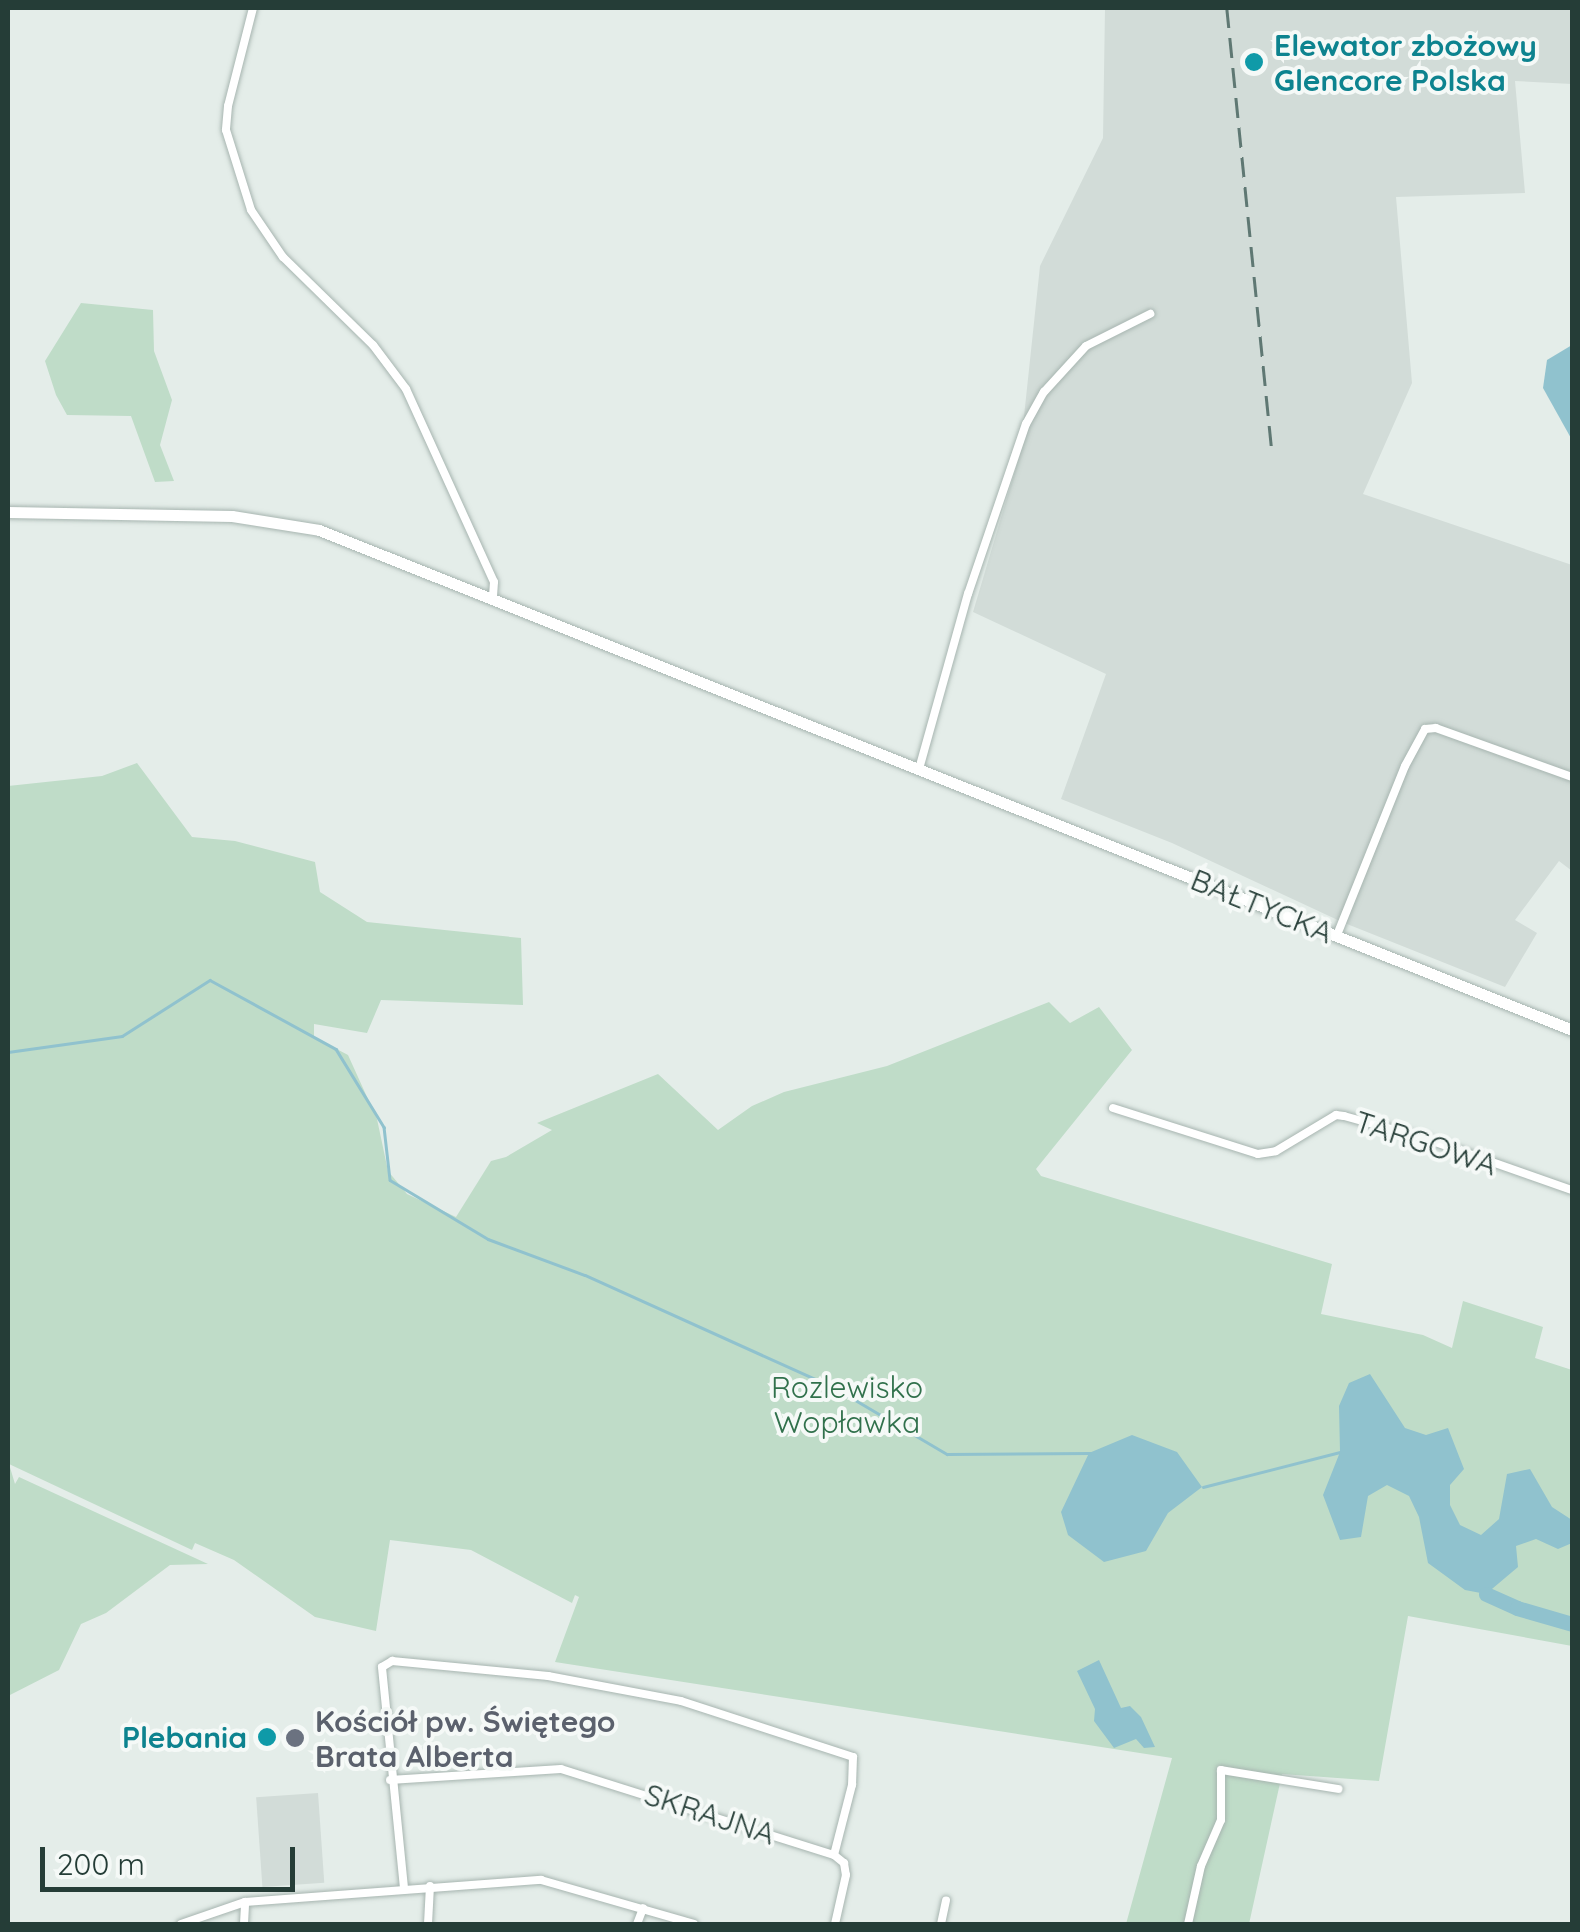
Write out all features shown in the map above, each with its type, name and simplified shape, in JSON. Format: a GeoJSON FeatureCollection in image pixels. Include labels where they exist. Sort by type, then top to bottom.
{"type":"FeatureCollection","features":[{"type":"Feature","properties":{"kind":"main road","name":"BAŁTYCKA"},"geometry":{"type":"LineString","coordinates":[[8,512],[232,516],[287,522],[335,536],[1572,1030]]}},
{"type":"Feature","properties":{"kind":"street"},"geometry":{"type":"LineString","coordinates":[[253,8],[228,106],[226,130],[250,210],[282,257],[374,345],[406,388],[494,582],[493,598]]}},
{"type":"Feature","properties":{"kind":"street"},"geometry":{"type":"LineString","coordinates":[[919,770],[968,594],[1026,424],[1044,392],[1078,353],[1098,337],[1150,314]]}},
{"type":"Feature","properties":{"kind":"street"},"geometry":{"type":"LineString","coordinates":[[1337,936],[1405,766],[1426,729],[1436,728],[1572,777]]}},
{"type":"Feature","properties":{"kind":"street","name":"TARGOWA"},"geometry":{"type":"LineString","coordinates":[[1114,1108],[1258,1154],[1276,1151],[1336,1115],[1344,1116],[1424,1138],[1572,1190]]}},
{"type":"Feature","properties":{"kind":"street"},"geometry":{"type":"LineString","coordinates":[[404,1888],[390,1780],[382,1667],[392,1662],[548,1676],[681,1702],[853,1756],[852,1786],[834,1855],[844,1863],[846,1875],[834,1924]]}},
{"type":"Feature","properties":{"kind":"street","name":"SKRAJNA"},"geometry":{"type":"LineString","coordinates":[[390,1780],[561,1769],[834,1855]]}},
{"type":"Feature","properties":{"kind":"street"},"geometry":{"type":"LineString","coordinates":[[1188,1924],[1201,1866],[1221,1820],[1221,1770],[1338,1789]]}},
{"type":"Feature","properties":{"kind":"street"},"geometry":{"type":"LineString","coordinates":[[181,1924],[245,1902],[541,1880],[694,1924]]}},
{"type":"Feature","properties":{"kind":"street"},"geometry":{"type":"LineString","coordinates":[[428,1924],[430,1886]]}},
{"type":"Feature","properties":{"kind":"street"},"geometry":{"type":"LineString","coordinates":[[941,1924],[946,1901]]}},
{"type":"Feature","properties":{"kind":"street"},"geometry":{"type":"LineString","coordinates":[[244,1924],[245,1902]]}},
{"type":"Feature","properties":{"kind":"street"},"geometry":{"type":"LineString","coordinates":[[637,1924],[643,1908]]}},
{"type":"Feature","properties":{"kind":"shaded area"},"geometry":{"type":"Polygon","coordinates":[[[1105,8],[1572,8],[1572,84],[1515,81],[1525,193],[1396,197],[1412,383],[1363,494],[1572,565],[1572,871],[1559,861],[1515,920],[1537,933],[1505,987],[1342,922],[1172,843],[1061,799],[1106,674],[973,612],[1020,454],[1040,266],[1103,138],[1105,8]]]}},
{"type":"Feature","properties":{"kind":"shaded area"},"geometry":{"type":"Polygon","coordinates":[[[318,1793],[324,1883],[262,1887],[256,1797],[318,1793]]]}},
{"type":"Feature","properties":{"kind":"green space"},"geometry":{"type":"Polygon","coordinates":[[[81,303],[153,310],[154,351],[172,400],[160,445],[174,481],[155,482],[131,416],[67,415],[56,395],[45,361],[81,303]]]}},
{"type":"Feature","properties":{"kind":"green space","name":"Rozlewisko Wopławka"},"geometry":{"type":"Polygon","coordinates":[[[137,763],[192,837],[235,841],[315,862],[320,892],[367,922],[521,938],[523,1005],[381,1000],[367,1033],[314,1024],[314,1037],[348,1055],[377,1119],[388,1171],[407,1194],[456,1217],[491,1161],[506,1157],[552,1130],[537,1123],[658,1074],[718,1130],[752,1106],[784,1092],[887,1066],[1049,1002],[1070,1023],[1099,1007],[1132,1050],[1036,1169],[1041,1176],[1332,1264],[1321,1314],[1423,1335],[1452,1348],[1463,1301],[1543,1327],[1535,1358],[1572,1370],[1572,1646],[1408,1616],[1379,1781],[1282,1774],[1249,1924],[1126,1924],[1172,1758],[555,1662],[579,1597],[575,1595],[572,1603],[471,1550],[390,1540],[376,1631],[315,1617],[234,1560],[195,1543],[192,1550],[9,1464],[15,1484],[19,1477],[208,1564],[170,1565],[106,1613],[81,1624],[59,1670],[8,1696],[8,786],[102,776],[137,763]]]}},
{"type":"Feature","properties":{"kind":"water"},"geometry":{"type":"Polygon","coordinates":[[[1572,345],[1572,440],[1543,388],[1547,360],[1572,345]]]}},
{"type":"Feature","properties":{"kind":"water"},"geometry":{"type":"Polygon","coordinates":[[[1370,1374],[1405,1428],[1426,1435],[1448,1428],[1464,1469],[1450,1485],[1450,1505],[1460,1525],[1481,1535],[1499,1519],[1507,1474],[1530,1469],[1552,1507],[1572,1520],[1572,1543],[1558,1549],[1536,1539],[1516,1546],[1518,1567],[1486,1594],[1465,1590],[1428,1563],[1419,1517],[1409,1496],[1387,1485],[1368,1496],[1361,1537],[1340,1540],[1323,1495],[1340,1452],[1339,1406],[1349,1383],[1370,1374]]]}},
{"type":"Feature","properties":{"kind":"water"},"geometry":{"type":"Polygon","coordinates":[[[1132,1435],[1177,1452],[1202,1487],[1168,1513],[1146,1551],[1104,1562],[1068,1535],[1061,1512],[1089,1453],[1132,1435]]]}},
{"type":"Feature","properties":{"kind":"water"},"geometry":{"type":"Polygon","coordinates":[[[1099,1660],[1121,1708],[1130,1706],[1141,1717],[1155,1747],[1144,1748],[1136,1739],[1114,1748],[1094,1721],[1095,1709],[1077,1671],[1099,1660]]]}},
{"type":"Feature","properties":{"kind":"waterway"},"geometry":{"type":"LineString","coordinates":[[8,1052],[122,1036],[210,980],[336,1049],[384,1127],[390,1180],[488,1239],[585,1275],[835,1388],[947,1454],[1090,1453]]}},
{"type":"Feature","properties":{"kind":"waterway"},"geometry":{"type":"LineString","coordinates":[[1203,1487],[1340,1452]]}},
{"type":"Feature","properties":{"kind":"waterway"},"geometry":{"type":"LineString","coordinates":[[1486,1594],[1517,1608],[1572,1624]]}},
{"type":"Feature","properties":{"kind":"railway"},"geometry":{"type":"LineString","coordinates":[[1227,8],[1272,448]]}},
{"type":"Feature","properties":{"kind":"place","name":"Elewator zbożowy Glencore Polska"},"geometry":{"type":"Point","coordinates":[1254,62]}},
{"type":"Feature","properties":{"kind":"place","name":"Plebania"},"geometry":{"type":"Point","coordinates":[267,1737]}},
{"type":"Feature","properties":{"kind":"place","name":"Kościół pw. Świętego Brata Alberta"},"geometry":{"type":"Point","coordinates":[295,1738]}}]}
